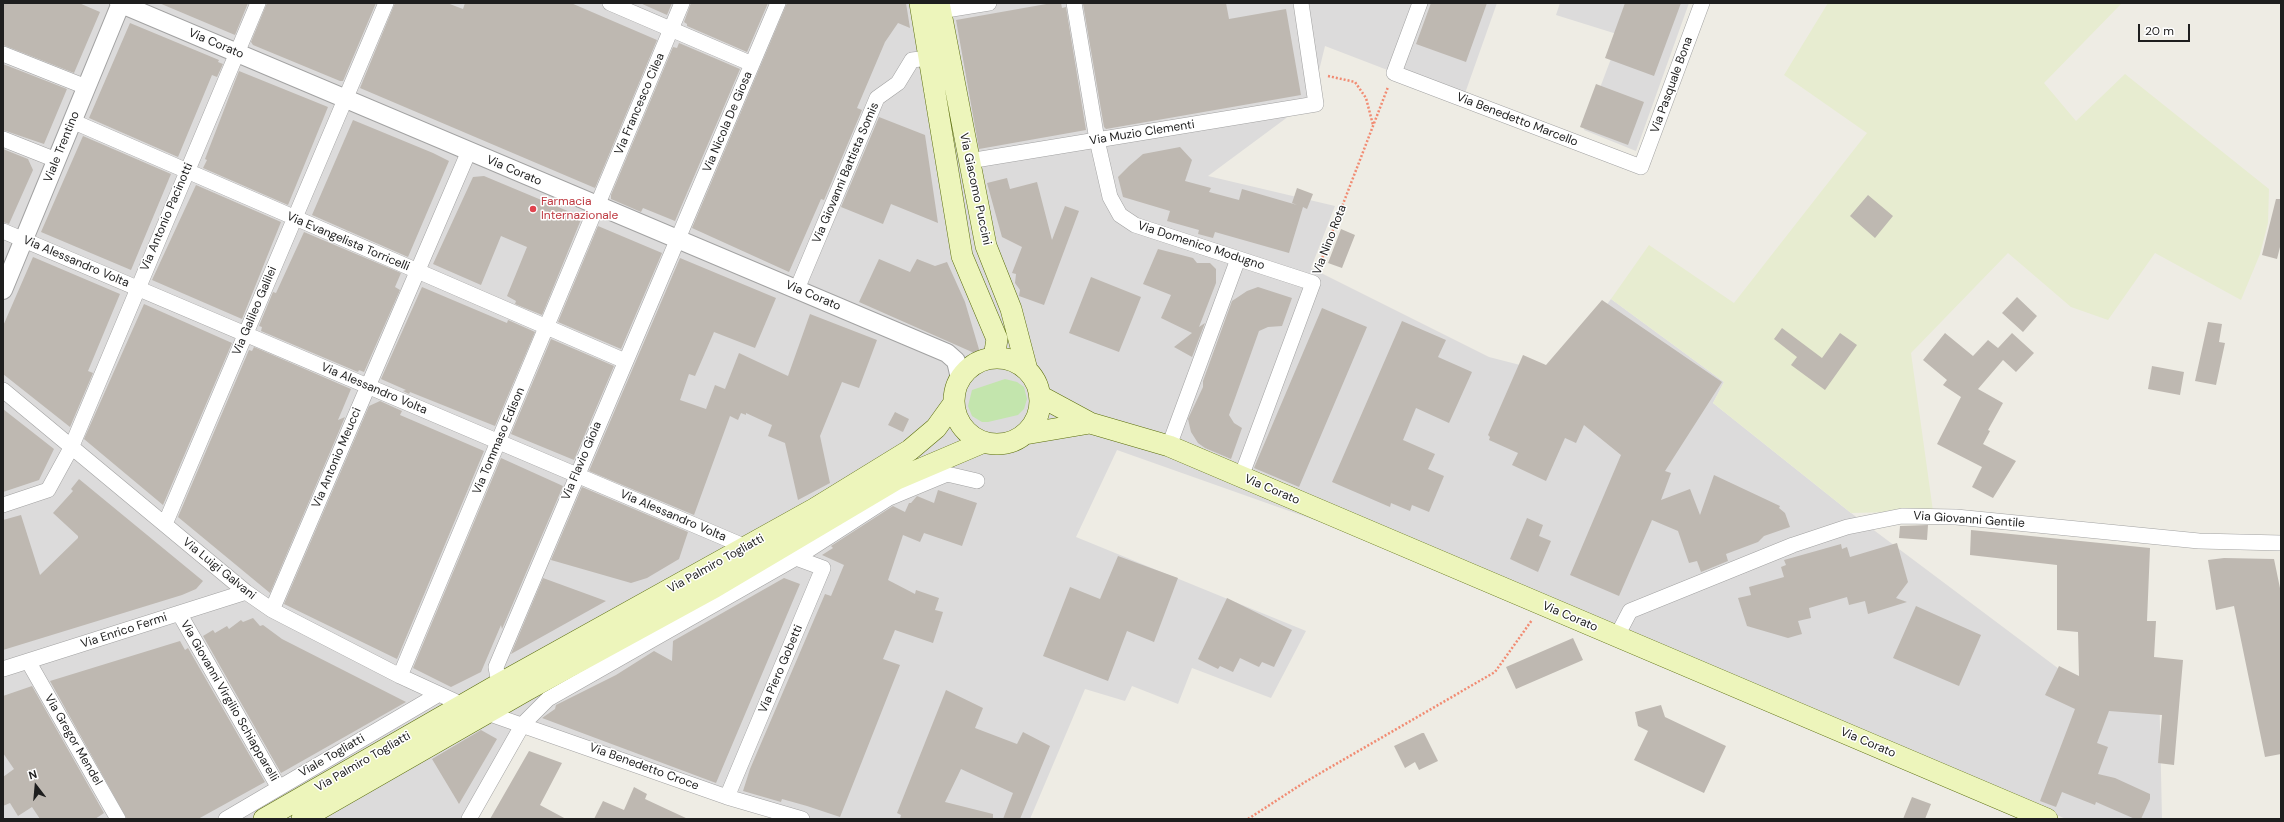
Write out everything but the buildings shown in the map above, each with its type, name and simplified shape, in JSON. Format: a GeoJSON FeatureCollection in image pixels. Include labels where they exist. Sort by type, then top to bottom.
{"type":"FeatureCollection","features":[{"type":"Feature","properties":{"kind":"main road","name":"Via Giacomo Puccini"},"geometry":{"type":"LineString","coordinates":[[920,3],[962,256],[998,339],[994,358]]}},
{"type":"Feature","properties":{"kind":"main road","name":"Via Giacomo Puccini"},"geometry":{"type":"LineString","coordinates":[[940,7],[986,246],[1010,308],[1027,370]]}},
{"type":"Feature","properties":{"kind":"main road"},"geometry":{"type":"LineString","coordinates":[[960,378],[977,363],[994,358],[1006,359],[1018,363],[1027,370],[1036,382],[1040,396],[1039,410],[1034,423],[1025,434]]}},
{"type":"Feature","properties":{"kind":"main road","name":"Via Corato"},"geometry":{"type":"LineString","coordinates":[[960,378],[955,389],[954,403],[956,416],[962,427],[972,437],[984,442],[998,444],[1012,441],[1025,434],[1090,423]]}},
{"type":"Feature","properties":{"kind":"main road","name":"Via Corato"},"geometry":{"type":"LineString","coordinates":[[1040,396],[1090,423],[1169,446],[2047,819]]}},
{"type":"Feature","properties":{"kind":"main road","name":"Via Palmiro Togliatti"},"geometry":{"type":"LineString","coordinates":[[264,819],[499,684],[746,547],[910,450],[936,428],[954,403]]}},
{"type":"Feature","properties":{"kind":"main road","name":"Via Palmiro Togliatti"},"geometry":{"type":"LineString","coordinates":[[305,818],[486,713],[715,586],[897,479],[984,442]]}},
{"type":"Feature","properties":{"kind":"main road"},"geometry":{"type":"LineString","coordinates":[[463,705],[486,713]]}},
{"type":"Feature","properties":{"kind":"street","name":"Via Corato"},"geometry":{"type":"LineString","coordinates":[[120,3],[947,353],[956,361],[960,378]]}},
{"type":"Feature","properties":{"kind":"street","name":"Viale Trentino"},"geometry":{"type":"LineString","coordinates":[[3,290],[120,3]]}},
{"type":"Feature","properties":{"kind":"street","name":"Via Antonio Pacinotti"},"geometry":{"type":"LineString","coordinates":[[3,506],[48,490],[71,448],[258,3]]}},
{"type":"Feature","properties":{"kind":"street","name":"Via Galileo Galilei"},"geometry":{"type":"LineString","coordinates":[[165,524],[386,3]]}},
{"type":"Feature","properties":{"kind":"street"},"geometry":{"type":"LineString","coordinates":[[610,3],[752,64]]}},
{"type":"Feature","properties":{"kind":"street","name":"Via Francesco Cilea"},"geometry":{"type":"LineString","coordinates":[[597,206],[682,3]]}},
{"type":"Feature","properties":{"kind":"street","name":"Via Nicola De Giosa"},"geometry":{"type":"LineString","coordinates":[[679,240],[778,3]]}},
{"type":"Feature","properties":{"kind":"street"},"geometry":{"type":"LineString","coordinates":[[940,7],[989,3]]}},
{"type":"Feature","properties":{"kind":"street","name":"Via Domenico Modugno"},"geometry":{"type":"LineString","coordinates":[[1074,3],[1097,140],[1110,197],[1120,215],[1135,225],[1313,283]]}},
{"type":"Feature","properties":{"kind":"street"},"geometry":{"type":"LineString","coordinates":[[1301,3],[1312,77]]}},
{"type":"Feature","properties":{"kind":"street"},"geometry":{"type":"LineString","coordinates":[[1394,73],[1420,3]]}},
{"type":"Feature","properties":{"kind":"street","name":"Via Pasquale Bona"},"geometry":{"type":"LineString","coordinates":[[1641,167],[1702,3]]}},
{"type":"Feature","properties":{"kind":"street"},"geometry":{"type":"LineString","coordinates":[[3,54],[86,87]]}},
{"type":"Feature","properties":{"kind":"street","name":"Via Giovanni Battista Somis"},"geometry":{"type":"LineString","coordinates":[[797,289],[877,98],[898,84],[912,60],[929,58]]}},
{"type":"Feature","properties":{"kind":"street","name":"Via Benedetto Marcello"},"geometry":{"type":"LineString","coordinates":[[1394,73],[1641,167]]}},
{"type":"Feature","properties":{"kind":"street","name":"Via Muzio Clementi"},"geometry":{"type":"LineString","coordinates":[[969,161],[1316,104],[1312,77]]}},
{"type":"Feature","properties":{"kind":"street","name":"Via Evangelista Torricelli"},"geometry":{"type":"LineString","coordinates":[[72,121],[294,219],[418,270],[625,361]]}},
{"type":"Feature","properties":{"kind":"street"},"geometry":{"type":"LineString","coordinates":[[3,139],[56,160]]}},
{"type":"Feature","properties":{"kind":"street","name":"Via Antonio Meucci"},"geometry":{"type":"LineString","coordinates":[[272,610],[469,151]]}},
{"type":"Feature","properties":{"kind":"street","name":"Via Tommaso Edison"},"geometry":{"type":"LineString","coordinates":[[400,676],[597,206]]}},
{"type":"Feature","properties":{"kind":"street","name":"Via Alessandro Volta"},"geometry":{"type":"LineString","coordinates":[[3,231],[746,547]]}},
{"type":"Feature","properties":{"kind":"street","name":"Via Flavio Gioia"},"geometry":{"type":"LineString","coordinates":[[499,684],[496,667],[625,361],[679,240]]}},
{"type":"Feature","properties":{"kind":"street"},"geometry":{"type":"LineString","coordinates":[[1169,446],[1238,258]]}},
{"type":"Feature","properties":{"kind":"street","name":"Via Nino Rota"},"geometry":{"type":"LineString","coordinates":[[1241,477],[1313,283]]}},
{"type":"Feature","properties":{"kind":"street","name":"Via Luigi Galvani"},"geometry":{"type":"LineString","coordinates":[[3,390],[246,592],[272,610],[400,676],[463,705]]}},
{"type":"Feature","properties":{"kind":"street"},"geometry":{"type":"LineString","coordinates":[[469,819],[523,724],[548,699],[796,558],[888,498],[947,474],[977,481]]}},
{"type":"Feature","properties":{"kind":"street","name":"Via Giovanni Gentile"},"geometry":{"type":"LineString","coordinates":[[1616,636],[1630,611],[1793,545],[1847,527],[1902,516],[1956,517],[2199,541],[2281,543]]}},
{"type":"Feature","properties":{"kind":"street","name":"Via Piero Gobetti"},"geometry":{"type":"LineString","coordinates":[[727,797],[823,568],[796,558]]}},
{"type":"Feature","properties":{"kind":"street","name":"Via Enrico Fermi"},"geometry":{"type":"LineString","coordinates":[[3,669],[246,592]]}},
{"type":"Feature","properties":{"kind":"street","name":"Via Giovanni Virgilio Schiapparelli"},"geometry":{"type":"LineString","coordinates":[[180,613],[279,788]]}},
{"type":"Feature","properties":{"kind":"street","name":"Via Gregor Mendel"},"geometry":{"type":"LineString","coordinates":[[28,661],[118,819]]}},
{"type":"Feature","properties":{"kind":"street","name":"Viale Togliatti"},"geometry":{"type":"LineString","coordinates":[[226,819],[438,694]]}},
{"type":"Feature","properties":{"kind":"street","name":"Via Benedetto Croce"},"geometry":{"type":"LineString","coordinates":[[486,713],[523,724],[727,797],[802,819]]}},
{"type":"Feature","properties":{"kind":"path","name":"Via Nino Rota"},"geometry":{"type":"LineString","coordinates":[[1313,283],[1394,73]]}},
{"type":"Feature","properties":{"kind":"path"},"geometry":{"type":"LineString","coordinates":[[1312,77],[1333,76],[1354,82],[1366,98],[1373,127]]}},
{"type":"Feature","properties":{"kind":"path"},"geometry":{"type":"LineString","coordinates":[[1248,819],[1305,782],[1495,672],[1542,605]]}},
{"type":"Feature","properties":{"kind":"shaded area"},"geometry":{"type":"Polygon","coordinates":[[[3,3],[1497,3],[1463,99],[1325,46],[1312,99],[1208,176],[1335,206],[1311,268],[1489,357],[1555,374],[1611,299],[1724,382],[1713,403],[1851,513],[2071,678],[2159,682],[2162,819],[2066,819],[1597,620],[1117,450],[1076,537],[1306,631],[1271,698],[1192,668],[1178,704],[1132,686],[1125,701],[1085,689],[1030,819],[787,819],[522,719],[470,819],[3,819],[3,3]]]}},
{"type":"Feature","properties":{"kind":"shaded area"},"geometry":{"type":"Polygon","coordinates":[[[1560,3],[1689,3],[1636,151],[1584,130],[1620,35],[1556,15],[1560,3]]]}},
{"type":"Feature","properties":{"kind":"green space"},"geometry":{"type":"Polygon","coordinates":[[[1828,3],[2122,3],[2044,83],[2076,121],[2125,74],[2269,189],[2268,223],[2260,254],[2241,300],[2155,253],[2108,320],[2071,307],[2008,253],[1911,353],[1933,511],[1851,513],[1713,403],[1724,382],[1611,299],[1649,245],[1734,303],[1867,133],[1784,75],[1828,3]]]}},
{"type":"Feature","properties":{"kind":"green space"},"geometry":{"type":"Polygon","coordinates":[[[1005,379],[1017,382],[1024,387],[1027,399],[1024,409],[1018,415],[988,422],[982,422],[972,416],[968,406],[972,390],[1005,379]]]}},
{"type":"Feature","properties":{"kind":"place","name":"Farmacia Internazionale"},"geometry":{"type":"Point","coordinates":[533,209]}}]}
